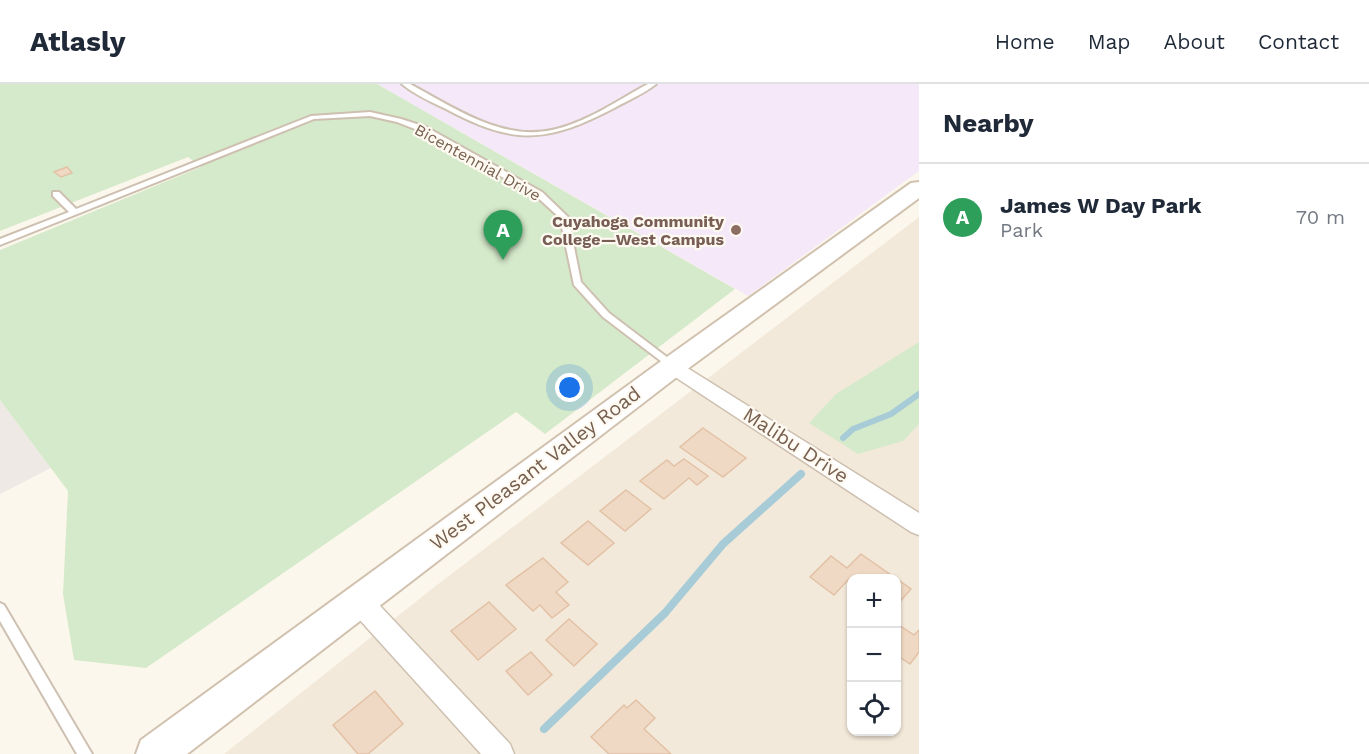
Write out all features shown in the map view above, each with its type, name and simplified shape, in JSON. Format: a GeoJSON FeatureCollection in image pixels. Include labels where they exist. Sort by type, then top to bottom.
{"type":"FeatureCollection","features":[{"type":"Feature","properties":{"kind":"main road","name":"West Pleasant Valley Road"},"geometry":{"type":"LineString","coordinates":[[155,754],[673,366],[919,188]]}},
{"type":"Feature","properties":{"kind":"street","name":"Malibu Drive"},"geometry":{"type":"LineString","coordinates":[[673,366],[919,525]]}},
{"type":"Feature","properties":{"kind":"street"},"geometry":{"type":"LineString","coordinates":[[358,600],[500,754]]}},
{"type":"Feature","properties":{"kind":"lane"},"geometry":{"type":"LineString","coordinates":[[405,84],[480,123],[511,132],[538,134],[567,127],[653,84]]}},
{"type":"Feature","properties":{"kind":"lane","name":"Bicentennial Drive"},"geometry":{"type":"LineString","coordinates":[[0,242],[313,117],[370,114],[399,120],[423,129],[539,194],[564,217],[577,283],[606,315],[673,366]]}},
{"type":"Feature","properties":{"kind":"lane"},"geometry":{"type":"LineString","coordinates":[[56,194],[75,212]]}},
{"type":"Feature","properties":{"kind":"lane"},"geometry":{"type":"LineString","coordinates":[[0,609],[85,754]]}},
{"type":"Feature","properties":{"kind":"shaded area","name":"Cuyahoga Community College—West Campus"},"geometry":{"type":"Polygon","coordinates":[[[377,84],[919,84],[919,171],[748,296],[377,84]]]}},
{"type":"Feature","properties":{"kind":"shaded area"},"geometry":{"type":"Polygon","coordinates":[[[919,217],[919,754],[224,754],[433,588],[919,217]]]}},
{"type":"Feature","properties":{"kind":"shaded area"},"geometry":{"type":"Polygon","coordinates":[[[0,400],[51,468],[0,494],[0,400]]]}},
{"type":"Feature","properties":{"kind":"green space"},"geometry":{"type":"Polygon","coordinates":[[[0,84],[377,84],[735,289],[545,434],[516,412],[146,668],[74,660],[63,594],[68,491],[0,400],[0,250],[201,167],[188,157],[0,231],[0,84]]]}},
{"type":"Feature","properties":{"kind":"green space"},"geometry":{"type":"Polygon","coordinates":[[[919,342],[919,424],[903,441],[858,454],[809,423],[836,394],[919,342]]]}},
{"type":"Feature","properties":{"kind":"building"},"geometry":{"type":"Polygon","coordinates":[[[67,167],[72,173],[61,177],[54,172],[67,167]]]}},
{"type":"Feature","properties":{"kind":"building"},"geometry":{"type":"Polygon","coordinates":[[[703,428],[746,458],[723,477],[680,447],[703,428]]]}},
{"type":"Feature","properties":{"kind":"building"},"geometry":{"type":"Polygon","coordinates":[[[684,459],[708,476],[697,485],[689,478],[664,499],[640,481],[667,460],[674,466],[684,459]]]}},
{"type":"Feature","properties":{"kind":"building"},"geometry":{"type":"Polygon","coordinates":[[[626,490],[651,509],[625,531],[600,511],[626,490]]]}},
{"type":"Feature","properties":{"kind":"building"},"geometry":{"type":"Polygon","coordinates":[[[588,521],[614,543],[588,565],[561,543],[588,521]]]}},
{"type":"Feature","properties":{"kind":"building"},"geometry":{"type":"Polygon","coordinates":[[[861,554],[889,574],[847,574],[847,581],[834,595],[810,577],[831,556],[847,568],[861,554]]]}},
{"type":"Feature","properties":{"kind":"building"},"geometry":{"type":"Polygon","coordinates":[[[543,558],[568,582],[556,592],[569,605],[552,618],[540,605],[533,611],[506,585],[543,558]]]}},
{"type":"Feature","properties":{"kind":"building"},"geometry":{"type":"Polygon","coordinates":[[[901,582],[911,589],[901,600],[901,582]]]}},
{"type":"Feature","properties":{"kind":"building"},"geometry":{"type":"Polygon","coordinates":[[[489,602],[516,629],[478,660],[451,631],[489,602]]]}},
{"type":"Feature","properties":{"kind":"building"},"geometry":{"type":"Polygon","coordinates":[[[569,619],[597,644],[574,666],[546,640],[569,619]]]}},
{"type":"Feature","properties":{"kind":"building"},"geometry":{"type":"Polygon","coordinates":[[[901,626],[914,635],[919,630],[919,652],[910,664],[901,658],[901,626]]]}},
{"type":"Feature","properties":{"kind":"building"},"geometry":{"type":"Polygon","coordinates":[[[531,652],[552,675],[528,695],[506,671],[531,652]]]}},
{"type":"Feature","properties":{"kind":"building"},"geometry":{"type":"Polygon","coordinates":[[[375,691],[403,724],[368,754],[358,754],[333,725],[375,691]]]}},
{"type":"Feature","properties":{"kind":"building"},"geometry":{"type":"Polygon","coordinates":[[[636,700],[655,718],[644,729],[671,754],[609,754],[591,737],[624,705],[627,708],[636,700]]]}},
{"type":"Feature","properties":{"kind":"waterway"},"geometry":{"type":"LineString","coordinates":[[843,438],[853,429],[891,414],[919,394]]}},
{"type":"Feature","properties":{"kind":"waterway"},"geometry":{"type":"LineString","coordinates":[[544,729],[665,613],[723,544],[801,474]]}},
{"type":"Feature","properties":{"kind":"place","name":"Cuyahoga Community College—West Campus"},"geometry":{"type":"Point","coordinates":[736,230]}},
{"type":"Feature","properties":{"kind":"place","name":"James W Day Park"},"geometry":{"type":"Point","coordinates":[503,260]}}]}
